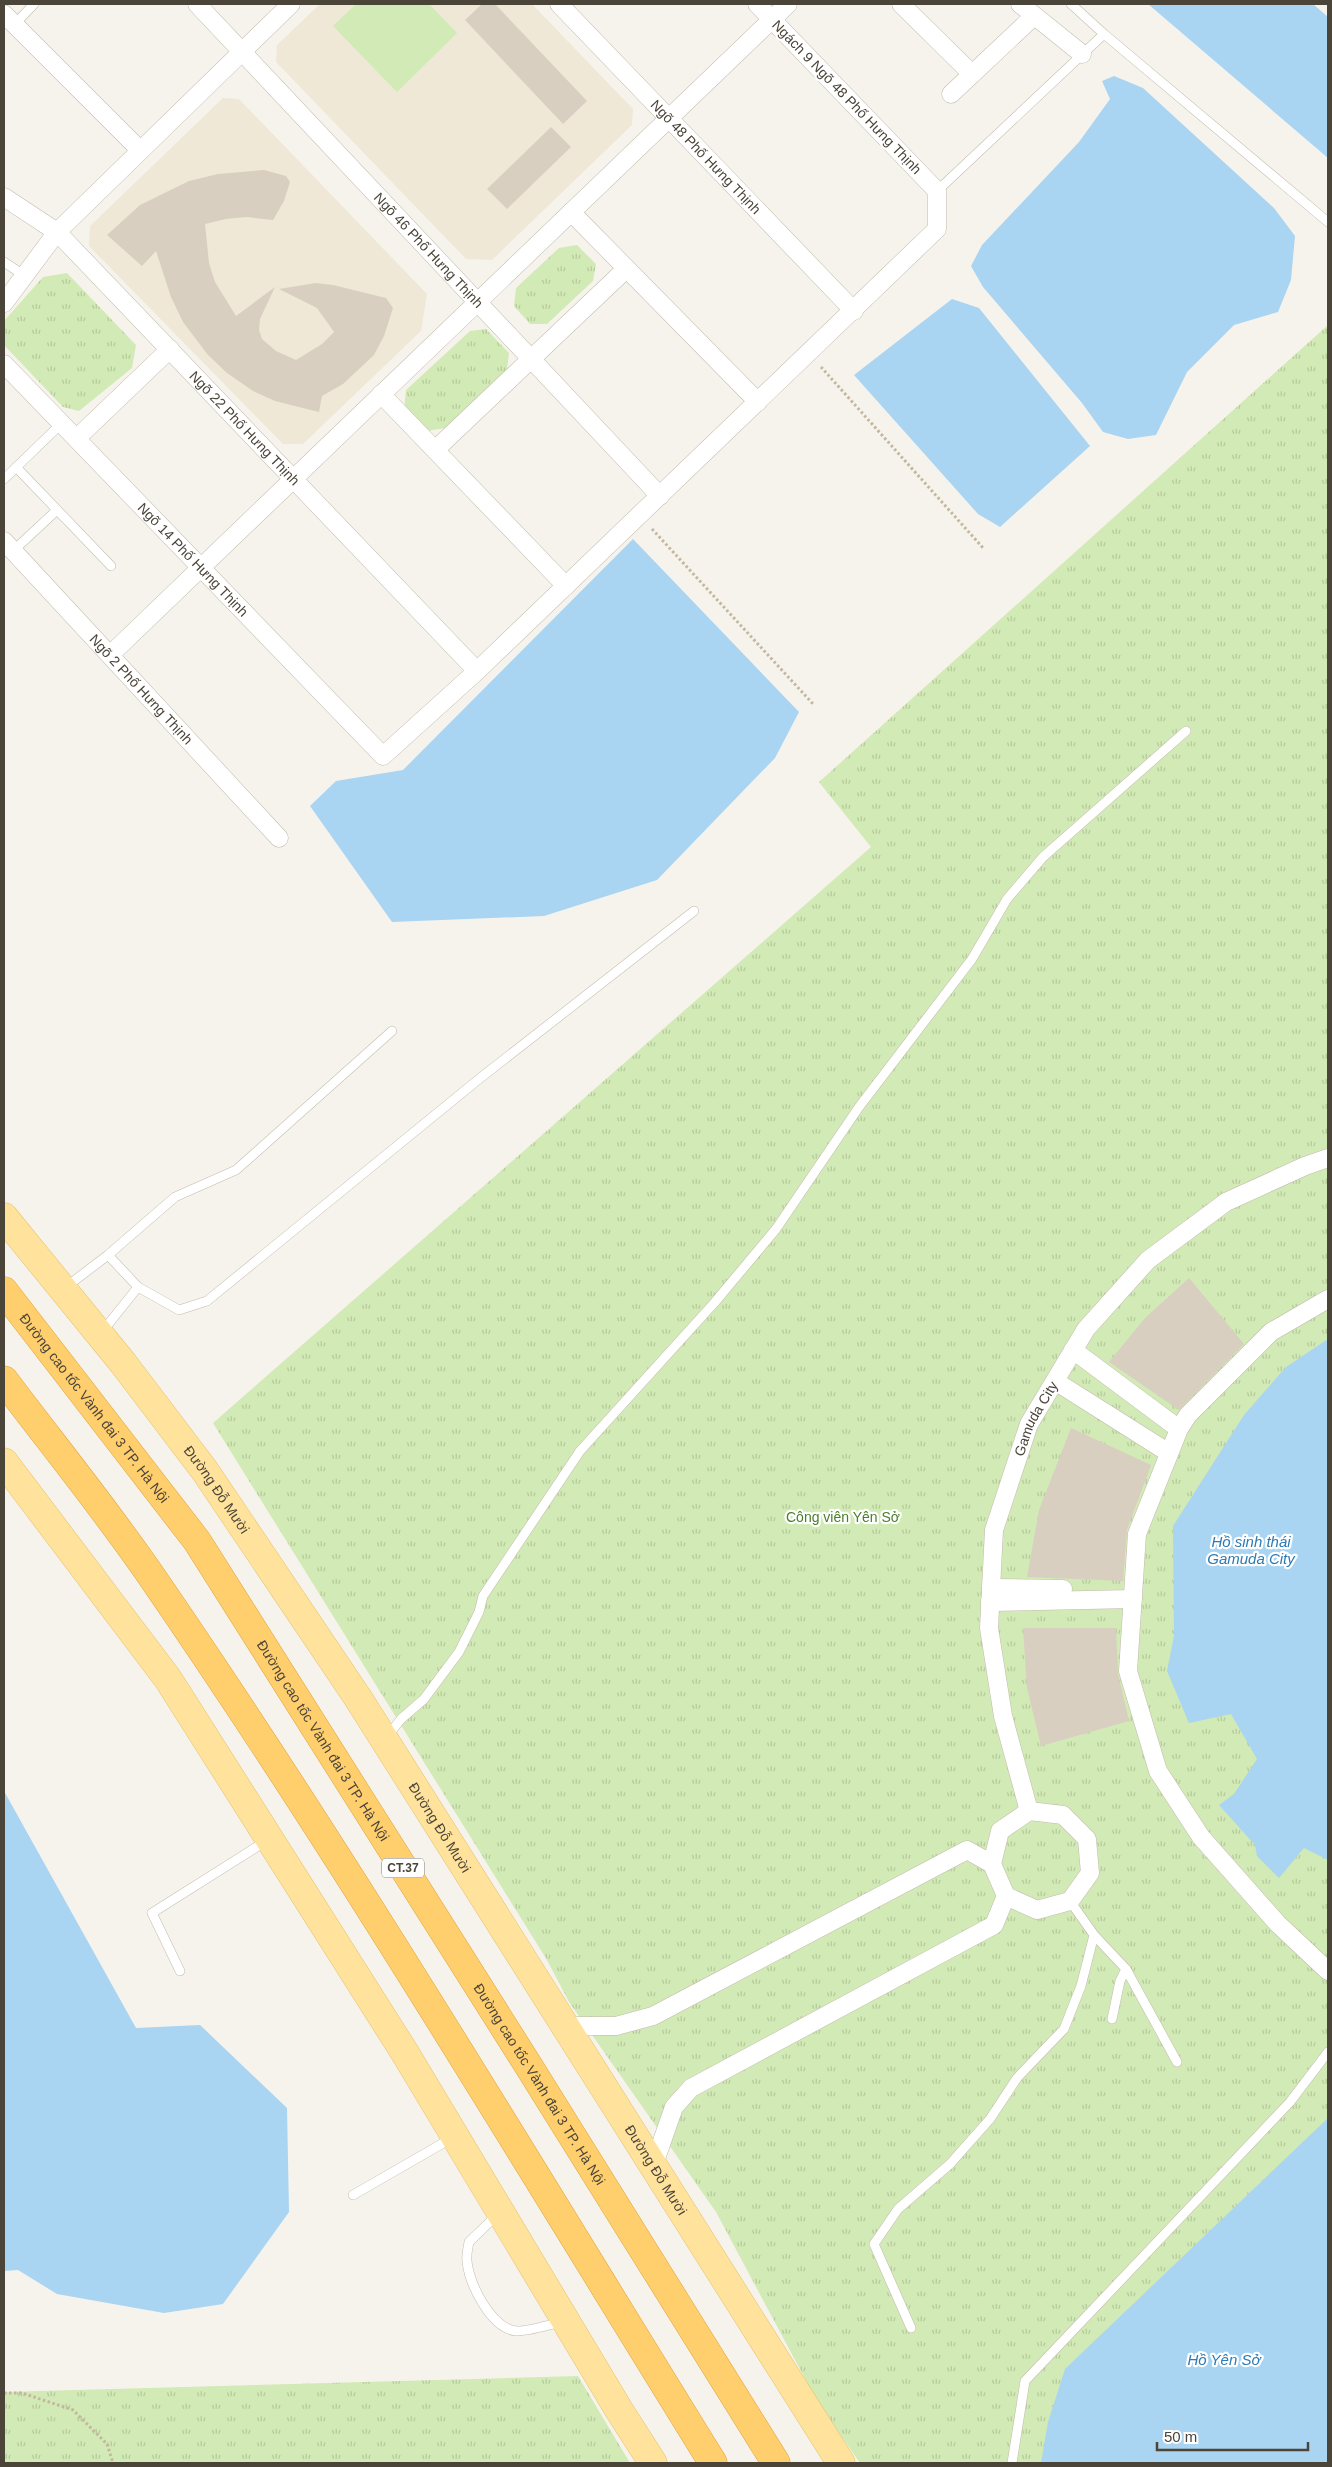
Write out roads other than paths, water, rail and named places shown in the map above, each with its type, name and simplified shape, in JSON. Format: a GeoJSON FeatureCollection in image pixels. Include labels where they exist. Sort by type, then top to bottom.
{"type":"FeatureCollection","features":[{"type":"Feature","properties":{"kind":"highway","name":"Đường cao tốc Vành đai 3 TP. Hà Nội"},"geometry":{"type":"LineString","coordinates":[[4,1291],[197,1541],[528,2065],[776,2463]]}},
{"type":"Feature","properties":{"kind":"highway"},"geometry":{"type":"LineString","coordinates":[[4,1380],[151,1575],[293,1789],[484,2092],[713,2463]]}},
{"type":"Feature","properties":{"kind":"main road","name":"Đường Đỗ Mười"},"geometry":{"type":"LineString","coordinates":[[4,1217],[100,1334],[205,1471],[385,1740],[841,2463]]}},
{"type":"Feature","properties":{"kind":"main road"},"geometry":{"type":"LineString","coordinates":[[4,1462],[168,1679],[400,2045],[565,2321],[653,2463]]}},
{"type":"Feature","properties":{"kind":"street","name":"Ngõ 46 Phố Hưng Thịnh"},"geometry":{"type":"LineString","coordinates":[[197,4],[660,496]]}},
{"type":"Feature","properties":{"kind":"street"},"geometry":{"type":"LineString","coordinates":[[4,303],[57,232],[290,4]]}},
{"type":"Feature","properties":{"kind":"street","name":"Ngách 9 Ngõ 48 Phố Hưng Thịnh"},"geometry":{"type":"LineString","coordinates":[[757,4],[937,191]]}},
{"type":"Feature","properties":{"kind":"street"},"geometry":{"type":"LineString","coordinates":[[110,655],[788,4]]}},
{"type":"Feature","properties":{"kind":"street"},"geometry":{"type":"LineString","coordinates":[[901,4],[972,74]]}},
{"type":"Feature","properties":{"kind":"street"},"geometry":{"type":"LineString","coordinates":[[1020,4],[1082,54]]}},
{"type":"Feature","properties":{"kind":"street","name":"Ngõ 48 Phố Hưng Thịnh"},"geometry":{"type":"LineString","coordinates":[[565,6],[668,119],[854,311]]}},
{"type":"Feature","properties":{"kind":"street"},"geometry":{"type":"LineString","coordinates":[[951,94],[1034,16]]}},
{"type":"Feature","properties":{"kind":"street"},"geometry":{"type":"LineString","coordinates":[[9,19],[140,150]]}},
{"type":"Feature","properties":{"kind":"street"},"geometry":{"type":"LineString","coordinates":[[477,671],[854,311],[937,229],[937,191]]}},
{"type":"Feature","properties":{"kind":"street","name":"Ngõ 22 Phố Hưng Thịnh"},"geometry":{"type":"LineString","coordinates":[[4,197],[57,232],[477,671]]}},
{"type":"Feature","properties":{"kind":"street"},"geometry":{"type":"LineString","coordinates":[[571,212],[758,402]]}},
{"type":"Feature","properties":{"kind":"street"},"geometry":{"type":"LineString","coordinates":[[436,450],[626,269]]}},
{"type":"Feature","properties":{"kind":"street"},"geometry":{"type":"LineString","coordinates":[[77,438],[170,349]]}},
{"type":"Feature","properties":{"kind":"street","name":"Ngõ 14 Phố Hưng Thịnh"},"geometry":{"type":"LineString","coordinates":[[4,364],[383,756],[477,671]]}},
{"type":"Feature","properties":{"kind":"street"},"geometry":{"type":"LineString","coordinates":[[381,394],[566,586]]}},
{"type":"Feature","properties":{"kind":"street","name":"Ngõ 2 Phố Hưng Thịnh"},"geometry":{"type":"LineString","coordinates":[[9,546],[279,838]]}},
{"type":"Feature","properties":{"kind":"street","name":"Gamuda City"},"geometry":{"type":"LineString","coordinates":[[1029,1812],[1003,1716],[988,1628],[994,1530],[1029,1424],[1086,1329],[1148,1260],[1226,1202],[1305,1166],[1328,1158]]}},
{"type":"Feature","properties":{"kind":"street"},"geometry":{"type":"LineString","coordinates":[[1328,1299],[1271,1332],[1188,1415],[1179,1429],[1136,1534],[1128,1671],[1158,1771],[1201,1837],[1278,1924],[1328,1971]]}},
{"type":"Feature","properties":{"kind":"street"},"geometry":{"type":"LineString","coordinates":[[1073,1350],[1179,1429]]}},
{"type":"Feature","properties":{"kind":"street"},"geometry":{"type":"LineString","coordinates":[[1055,1381],[1169,1453]]}},
{"type":"Feature","properties":{"kind":"street"},"geometry":{"type":"LineString","coordinates":[[990,1595],[1133,1594]]}},
{"type":"Feature","properties":{"kind":"street"},"geometry":{"type":"LineString","coordinates":[[564,2026],[616,2026],[653,2016],[967,1850],[992,1864],[1006,1896],[1037,1910],[1070,1902],[1090,1873],[1087,1839],[1063,1815],[1029,1812],[1000,1831],[992,1864]]}},
{"type":"Feature","properties":{"kind":"street"},"geometry":{"type":"LineString","coordinates":[[653,2167],[674,2107],[691,2088],[994,1925],[1006,1896]]}},
{"type":"Feature","properties":{"kind":"lane"},"geometry":{"type":"LineString","coordinates":[[9,19],[34,4]]}},
{"type":"Feature","properties":{"kind":"lane"},"geometry":{"type":"LineString","coordinates":[[1071,4],[1104,34],[1328,222]]}},
{"type":"Feature","properties":{"kind":"lane"},"geometry":{"type":"LineString","coordinates":[[937,191],[1104,34]]}},
{"type":"Feature","properties":{"kind":"lane"},"geometry":{"type":"LineString","coordinates":[[4,262],[25,276]]}},
{"type":"Feature","properties":{"kind":"lane"},"geometry":{"type":"LineString","coordinates":[[4,479],[62,423]]}},
{"type":"Feature","properties":{"kind":"lane"},"geometry":{"type":"LineString","coordinates":[[16,467],[111,566]]}},
{"type":"Feature","properties":{"kind":"lane"},"geometry":{"type":"LineString","coordinates":[[9,546],[57,510]]}},
{"type":"Feature","properties":{"kind":"lane"},"geometry":{"type":"LineString","coordinates":[[385,1740],[401,1719],[424,1699],[459,1652],[479,1612],[483,1596],[580,1451],[715,1302],[776,1229],[859,1107],[972,959],[1006,899],[1043,857],[1186,731]]}},
{"type":"Feature","properties":{"kind":"lane"},"geometry":{"type":"LineString","coordinates":[[108,1255],[138,1287],[179,1310],[207,1301],[486,1073],[694,910]]}},
{"type":"Feature","properties":{"kind":"lane"},"geometry":{"type":"LineString","coordinates":[[64,1290],[175,1197],[236,1170],[392,1031]]}},
{"type":"Feature","properties":{"kind":"lane"},"geometry":{"type":"LineString","coordinates":[[100,1334],[138,1287]]}},
{"type":"Feature","properties":{"kind":"lane"},"geometry":{"type":"LineString","coordinates":[[180,1971],[152,1913],[269,1839]]}},
{"type":"Feature","properties":{"kind":"lane"},"geometry":{"type":"LineString","coordinates":[[1070,1902],[1094,1935],[1126,1969],[1178,2062]]}},
{"type":"Feature","properties":{"kind":"lane"},"geometry":{"type":"LineString","coordinates":[[911,2328],[874,2244],[898,2209],[950,2164],[990,2119],[1017,2078],[1064,2029],[1081,1986],[1094,1935]]}},
{"type":"Feature","properties":{"kind":"lane"},"geometry":{"type":"LineString","coordinates":[[1112,2019],[1120,1981],[1126,1969]]}},
{"type":"Feature","properties":{"kind":"lane"},"geometry":{"type":"LineString","coordinates":[[1012,2463],[1025,2381],[1290,2102],[1328,2052]]}},
{"type":"Feature","properties":{"kind":"lane"},"geometry":{"type":"LineString","coordinates":[[353,2195],[455,2137]]}},
{"type":"Feature","properties":{"kind":"lane"},"geometry":{"type":"LineString","coordinates":[[500,2212],[468,2242],[467,2261],[472,2282],[488,2312],[504,2326],[517,2331],[565,2321]]}},
{"type":"Feature","properties":{"kind":"water"},"geometry":{"type":"Polygon","coordinates":[[[1148,4],[1313,4],[1328,17],[1328,158],[1148,4]]]}},
{"type":"Feature","properties":{"kind":"water"},"geometry":{"type":"Polygon","coordinates":[[[1114,76],[1143,88],[1274,208],[1295,236],[1291,280],[1278,312],[1234,325],[1187,372],[1156,435],[1128,439],[1103,432],[1082,403],[983,287],[971,266],[982,245],[1079,142],[1110,99],[1102,81],[1114,76]]]}},
{"type":"Feature","properties":{"kind":"water"},"geometry":{"type":"Polygon","coordinates":[[[952,299],[979,308],[1090,446],[1000,527],[978,514],[854,375],[952,299]]]}},
{"type":"Feature","properties":{"kind":"water"},"geometry":{"type":"Polygon","coordinates":[[[633,539],[799,712],[775,758],[657,880],[544,916],[392,922],[310,806],[336,781],[403,770],[633,539]]]}},
{"type":"Feature","properties":{"kind":"water","name":"Hồ sinh thái Gamuda City"},"geometry":{"type":"Polygon","coordinates":[[[1328,1339],[1328,1860],[1304,1848],[1279,1878],[1257,1856],[1255,1845],[1219,1805],[1234,1794],[1257,1759],[1231,1714],[1189,1723],[1167,1671],[1174,1636],[1173,1526],[1244,1415],[1286,1367],[1328,1339]]]}},
{"type":"Feature","properties":{"kind":"water"},"geometry":{"type":"Polygon","coordinates":[[[4,1791],[136,2028],[200,2025],[287,2108],[289,2212],[223,2304],[164,2313],[57,2294],[18,2270],[4,2271],[4,1791]]]}},
{"type":"Feature","properties":{"kind":"water","name":"Hồ Yên Sở"},"geometry":{"type":"Polygon","coordinates":[[[1328,2118],[1328,2463],[1041,2463],[1048,2422],[1065,2369],[1328,2118]]]}},
{"type":"Feature","properties":{"kind":"park label","name":"Công viên Yên Sở"},"geometry":{"type":"Point","coordinates":[843,1517]}}]}
